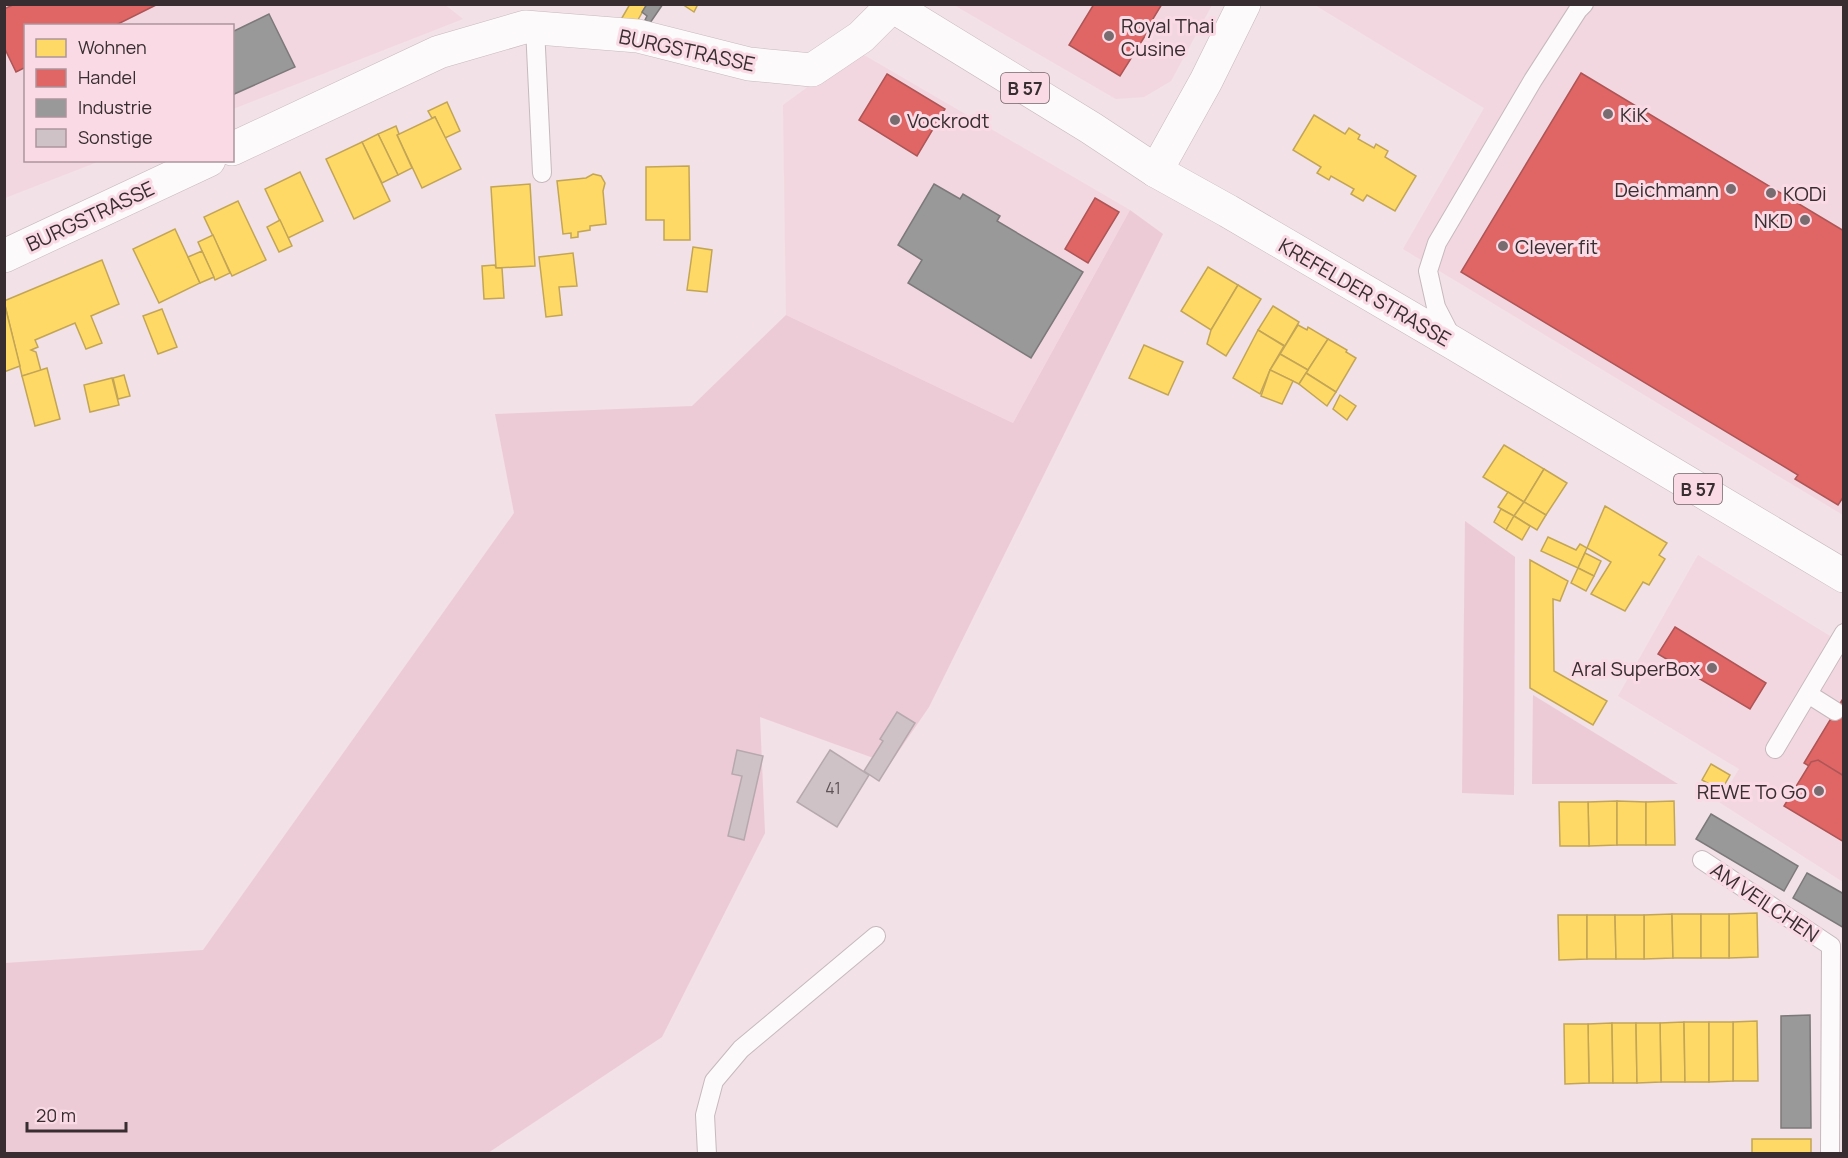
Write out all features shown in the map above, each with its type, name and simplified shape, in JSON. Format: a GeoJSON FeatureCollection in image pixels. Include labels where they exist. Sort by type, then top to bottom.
{"type":"FeatureCollection","features":[{"type":"Feature","properties":{"kind":"street"},"geometry":{"type":"LineString","coordinates":[[1156,171],[1206,81],[1244,4]]}},
{"type":"Feature","properties":{"kind":"street","name":"KREFELDER STRASSE"},"geometry":{"type":"LineString","coordinates":[[892,5],[1156,171],[1841,567]]}},
{"type":"Feature","properties":{"kind":"street","name":"BURGSTRASSE"},"geometry":{"type":"LineString","coordinates":[[234,148],[439,52],[525,27],[638,36],[749,64],[812,70],[861,37],[892,5]]}},
{"type":"Feature","properties":{"kind":"street","name":"BURGSTRASSE"},"geometry":{"type":"LineString","coordinates":[[4,256],[204,162]]}},
{"type":"Feature","properties":{"kind":"lane"},"geometry":{"type":"LineString","coordinates":[[1455,344],[1436,307],[1428,271],[1437,243],[1533,80],[1584,4]]}},
{"type":"Feature","properties":{"kind":"lane"},"geometry":{"type":"LineString","coordinates":[[535,28],[542,173]]}},
{"type":"Feature","properties":{"kind":"lane"},"geometry":{"type":"LineString","coordinates":[[1775,749],[1844,633]]}},
{"type":"Feature","properties":{"kind":"lane"},"geometry":{"type":"LineString","coordinates":[[1808,694],[1835,711]]}},
{"type":"Feature","properties":{"kind":"lane","name":"AM VEILCHEN"},"geometry":{"type":"LineString","coordinates":[[1702,860],[1830,946],[1837,1015],[1830,1154]]}},
{"type":"Feature","properties":{"kind":"lane"},"geometry":{"type":"LineString","coordinates":[[708,1154],[705,1115],[714,1081],[741,1049],[876,936]]}},
{"type":"Feature","properties":{"kind":"shaded area"},"geometry":{"type":"Polygon","coordinates":[[[444,4],[463,19],[234,109],[234,24],[24,24],[24,162],[97,162],[5,198],[5,5],[444,4]]]}},
{"type":"Feature","properties":{"kind":"shaded area"},"geometry":{"type":"Polygon","coordinates":[[[954,5],[1212,5],[1171,81],[1144,97],[1116,99],[954,5]]]}},
{"type":"Feature","properties":{"kind":"shaded area"},"geometry":{"type":"Polygon","coordinates":[[[1315,5],[1843,5],[1843,515],[1403,249],[1484,108],[1315,5]]]}},
{"type":"Feature","properties":{"kind":"shaded area"},"geometry":{"type":"Polygon","coordinates":[[[857,51],[1130,210],[1013,423],[786,315],[783,105],[857,51]]]}},
{"type":"Feature","properties":{"kind":"shaded area"},"geometry":{"type":"Polygon","coordinates":[[[1130,210],[1163,234],[929,707],[890,764],[760,717],[765,833],[662,1037],[488,1153],[5,1154],[5,963],[203,950],[514,513],[495,414],[692,406],[786,315],[1013,423],[1130,210]]]}},
{"type":"Feature","properties":{"kind":"shaded area"},"geometry":{"type":"Polygon","coordinates":[[[1465,521],[1515,557],[1514,795],[1462,793],[1465,521]]]}},
{"type":"Feature","properties":{"kind":"shaded area"},"geometry":{"type":"Polygon","coordinates":[[[1698,555],[1843,644],[1843,882],[1719,802],[1739,769],[1618,696],[1698,555]]]}},
{"type":"Feature","properties":{"kind":"shaded area"},"geometry":{"type":"Polygon","coordinates":[[[1533,695],[1678,784],[1532,784],[1533,695]]]}},
{"type":"Feature","properties":{"kind":"building: Wohnen"},"geometry":{"type":"Polygon","coordinates":[[[630,4],[647,4],[635,25],[619,23],[630,4]]]}},
{"type":"Feature","properties":{"kind":"building: Wohnen"},"geometry":{"type":"Polygon","coordinates":[[[682,4],[698,4],[694,12],[682,4]]]}},
{"type":"Feature","properties":{"kind":"building: Wohnen"},"geometry":{"type":"Polygon","coordinates":[[[447,102],[460,131],[445,138],[435,117],[432,118],[428,111],[447,102]]]}},
{"type":"Feature","properties":{"kind":"building: Wohnen"},"geometry":{"type":"Polygon","coordinates":[[[1314,115],[1345,134],[1349,128],[1360,135],[1358,139],[1374,148],[1376,144],[1388,151],[1385,157],[1416,176],[1395,211],[1367,195],[1363,201],[1351,194],[1354,189],[1331,176],[1329,180],[1317,173],[1321,167],[1293,150],[1314,115]]]}},
{"type":"Feature","properties":{"kind":"building: Wohnen"},"geometry":{"type":"Polygon","coordinates":[[[435,117],[461,169],[422,188],[397,135],[435,117]]]}},
{"type":"Feature","properties":{"kind":"building: Wohnen"},"geometry":{"type":"Polygon","coordinates":[[[396,126],[399,134],[397,135],[412,168],[398,175],[378,134],[396,126]]]}},
{"type":"Feature","properties":{"kind":"building: Wohnen"},"geometry":{"type":"Polygon","coordinates":[[[378,134],[398,175],[382,183],[362,142],[378,134]]]}},
{"type":"Feature","properties":{"kind":"building: Wohnen"},"geometry":{"type":"Polygon","coordinates":[[[362,142],[390,201],[354,219],[326,159],[362,142]]]}},
{"type":"Feature","properties":{"kind":"building: Wohnen"},"geometry":{"type":"Polygon","coordinates":[[[689,166],[690,240],[664,240],[664,220],[646,220],[646,167],[689,166]]]}},
{"type":"Feature","properties":{"kind":"building: Wohnen"},"geometry":{"type":"Polygon","coordinates":[[[300,172],[323,221],[288,238],[265,189],[300,172]]]}},
{"type":"Feature","properties":{"kind":"building: Wohnen"},"geometry":{"type":"Polygon","coordinates":[[[593,174],[601,176],[605,183],[603,191],[606,224],[590,226],[590,230],[578,232],[578,237],[571,238],[571,233],[563,234],[557,181],[586,178],[593,174]]]}},
{"type":"Feature","properties":{"kind":"building: Wohnen"},"geometry":{"type":"Polygon","coordinates":[[[530,184],[535,266],[496,268],[491,187],[530,184]]]}},
{"type":"Feature","properties":{"kind":"building: Wohnen"},"geometry":{"type":"Polygon","coordinates":[[[238,201],[266,260],[232,276],[204,217],[238,201]]]}},
{"type":"Feature","properties":{"kind":"building: Wohnen"},"geometry":{"type":"Polygon","coordinates":[[[280,220],[292,246],[279,252],[267,227],[280,220]]]}},
{"type":"Feature","properties":{"kind":"building: Wohnen"},"geometry":{"type":"Polygon","coordinates":[[[175,229],[200,283],[159,303],[133,249],[175,229]]]}},
{"type":"Feature","properties":{"kind":"building: Wohnen"},"geometry":{"type":"Polygon","coordinates":[[[213,235],[230,273],[215,280],[198,242],[213,235]]]}},
{"type":"Feature","properties":{"kind":"building: Wohnen"},"geometry":{"type":"Polygon","coordinates":[[[693,247],[712,250],[707,292],[687,290],[693,247]]]}},
{"type":"Feature","properties":{"kind":"building: Wohnen"},"geometry":{"type":"Polygon","coordinates":[[[202,251],[214,277],[200,283],[188,257],[202,251]]]}},
{"type":"Feature","properties":{"kind":"building: Wohnen"},"geometry":{"type":"Polygon","coordinates":[[[573,253],[577,286],[559,287],[562,315],[546,317],[539,257],[573,253]]]}},
{"type":"Feature","properties":{"kind":"building: Wohnen"},"geometry":{"type":"Polygon","coordinates":[[[102,260],[119,304],[91,316],[102,343],[86,349],[75,323],[35,340],[38,347],[31,350],[36,352],[41,371],[22,376],[4,301],[102,260]]]}},
{"type":"Feature","properties":{"kind":"building: Wohnen"},"geometry":{"type":"Polygon","coordinates":[[[495,265],[496,268],[502,268],[504,298],[484,299],[482,266],[495,265]]]}},
{"type":"Feature","properties":{"kind":"building: Wohnen"},"geometry":{"type":"Polygon","coordinates":[[[1208,267],[1238,285],[1211,330],[1181,311],[1208,267]]]}},
{"type":"Feature","properties":{"kind":"building: Wohnen"},"geometry":{"type":"Polygon","coordinates":[[[1238,285],[1261,299],[1226,356],[1207,344],[1211,330],[1238,285]]]}},
{"type":"Feature","properties":{"kind":"building: Wohnen"},"geometry":{"type":"Polygon","coordinates":[[[4,302],[20,366],[4,372],[4,302]]]}},
{"type":"Feature","properties":{"kind":"building: Wohnen"},"geometry":{"type":"Polygon","coordinates":[[[1273,306],[1299,322],[1285,346],[1258,330],[1273,306]]]}},
{"type":"Feature","properties":{"kind":"building: Wohnen"},"geometry":{"type":"Polygon","coordinates":[[[162,309],[177,347],[158,354],[143,316],[162,309]]]}},
{"type":"Feature","properties":{"kind":"building: Wohnen"},"geometry":{"type":"Polygon","coordinates":[[[1298,325],[1307,330],[1308,327],[1328,339],[1308,370],[1280,354],[1298,325]]]}},
{"type":"Feature","properties":{"kind":"building: Wohnen"},"geometry":{"type":"Polygon","coordinates":[[[1258,330],[1284,346],[1260,394],[1233,378],[1258,330]]]}},
{"type":"Feature","properties":{"kind":"building: Wohnen"},"geometry":{"type":"Polygon","coordinates":[[[1328,339],[1356,358],[1336,392],[1306,373],[1328,339]]]}},
{"type":"Feature","properties":{"kind":"building: Wohnen"},"geometry":{"type":"Polygon","coordinates":[[[1144,345],[1183,362],[1168,395],[1129,378],[1144,345]]]}},
{"type":"Feature","properties":{"kind":"building: Wohnen"},"geometry":{"type":"Polygon","coordinates":[[[1280,354],[1308,370],[1299,384],[1270,370],[1280,354]]]}},
{"type":"Feature","properties":{"kind":"building: Wohnen"},"geometry":{"type":"Polygon","coordinates":[[[47,368],[60,419],[35,426],[22,376],[47,368]]]}},
{"type":"Feature","properties":{"kind":"building: Wohnen"},"geometry":{"type":"Polygon","coordinates":[[[1270,370],[1293,381],[1282,404],[1261,396],[1270,370]]]}},
{"type":"Feature","properties":{"kind":"building: Wohnen"},"geometry":{"type":"Polygon","coordinates":[[[1306,373],[1336,392],[1327,406],[1299,384],[1306,373]]]}},
{"type":"Feature","properties":{"kind":"building: Wohnen"},"geometry":{"type":"Polygon","coordinates":[[[124,375],[130,396],[118,399],[113,378],[124,375]]]}},
{"type":"Feature","properties":{"kind":"building: Wohnen"},"geometry":{"type":"Polygon","coordinates":[[[112,378],[119,405],[90,412],[84,385],[112,378]]]}},
{"type":"Feature","properties":{"kind":"building: Wohnen"},"geometry":{"type":"Polygon","coordinates":[[[1340,395],[1356,406],[1347,420],[1333,409],[1340,395]]]}},
{"type":"Feature","properties":{"kind":"building: Wohnen"},"geometry":{"type":"Polygon","coordinates":[[[1504,445],[1544,469],[1524,502],[1483,477],[1504,445]]]}},
{"type":"Feature","properties":{"kind":"building: Wohnen"},"geometry":{"type":"Polygon","coordinates":[[[1544,469],[1567,483],[1546,515],[1524,502],[1544,469]]]}},
{"type":"Feature","properties":{"kind":"building: Wohnen"},"geometry":{"type":"Polygon","coordinates":[[[1508,492],[1524,502],[1514,516],[1498,507],[1508,492]]]}},
{"type":"Feature","properties":{"kind":"building: Wohnen"},"geometry":{"type":"Polygon","coordinates":[[[1524,502],[1546,515],[1537,530],[1514,516],[1524,502]]]}},
{"type":"Feature","properties":{"kind":"building: Wohnen"},"geometry":{"type":"Polygon","coordinates":[[[1605,506],[1667,543],[1659,555],[1665,559],[1649,585],[1643,582],[1625,611],[1591,594],[1611,562],[1587,548],[1605,506]]]}},
{"type":"Feature","properties":{"kind":"building: Wohnen"},"geometry":{"type":"Polygon","coordinates":[[[1501,509],[1514,516],[1506,530],[1494,522],[1501,509]]]}},
{"type":"Feature","properties":{"kind":"building: Wohnen"},"geometry":{"type":"Polygon","coordinates":[[[1514,516],[1530,526],[1522,540],[1506,530],[1514,516]]]}},
{"type":"Feature","properties":{"kind":"building: Wohnen"},"geometry":{"type":"Polygon","coordinates":[[[1548,537],[1576,550],[1580,544],[1587,548],[1578,568],[1541,551],[1548,537]]]}},
{"type":"Feature","properties":{"kind":"building: Wohnen"},"geometry":{"type":"Polygon","coordinates":[[[1585,553],[1601,561],[1594,576],[1578,568],[1585,553]]]}},
{"type":"Feature","properties":{"kind":"building: Wohnen"},"geometry":{"type":"Polygon","coordinates":[[[1530,560],[1568,581],[1560,601],[1553,599],[1554,671],[1607,701],[1593,725],[1530,688],[1530,560]]]}},
{"type":"Feature","properties":{"kind":"building: Wohnen"},"geometry":{"type":"Polygon","coordinates":[[[1578,568],[1594,576],[1586,591],[1571,583],[1578,568]]]}},
{"type":"Feature","properties":{"kind":"building: Wohnen"},"geometry":{"type":"Polygon","coordinates":[[[1711,764],[1730,775],[1721,791],[1702,780],[1711,764]]]}},
{"type":"Feature","properties":{"kind":"building: Wohnen"},"geometry":{"type":"Polygon","coordinates":[[[1617,801],[1617,845],[1589,846],[1588,802],[1617,801]]]}},
{"type":"Feature","properties":{"kind":"building: Wohnen"},"geometry":{"type":"Polygon","coordinates":[[[1617,801],[1646,802],[1646,845],[1617,845],[1617,801]]]}},
{"type":"Feature","properties":{"kind":"building: Wohnen"},"geometry":{"type":"Polygon","coordinates":[[[1674,801],[1675,845],[1646,845],[1646,802],[1674,801]]]}},
{"type":"Feature","properties":{"kind":"building: Wohnen"},"geometry":{"type":"Polygon","coordinates":[[[1559,802],[1588,802],[1589,846],[1560,846],[1559,802]]]}},
{"type":"Feature","properties":{"kind":"building: Wohnen"},"geometry":{"type":"Polygon","coordinates":[[[1757,913],[1758,957],[1729,958],[1729,914],[1757,913]]]}},
{"type":"Feature","properties":{"kind":"building: Wohnen"},"geometry":{"type":"Polygon","coordinates":[[[1672,914],[1673,958],[1644,959],[1644,915],[1672,914]]]}},
{"type":"Feature","properties":{"kind":"building: Wohnen"},"geometry":{"type":"Polygon","coordinates":[[[1672,914],[1701,914],[1701,958],[1673,958],[1672,914]]]}},
{"type":"Feature","properties":{"kind":"building: Wohnen"},"geometry":{"type":"Polygon","coordinates":[[[1701,914],[1729,914],[1729,958],[1701,958],[1701,914]]]}},
{"type":"Feature","properties":{"kind":"building: Wohnen"},"geometry":{"type":"Polygon","coordinates":[[[1558,915],[1587,915],[1587,959],[1559,960],[1558,915]]]}},
{"type":"Feature","properties":{"kind":"building: Wohnen"},"geometry":{"type":"Polygon","coordinates":[[[1587,915],[1615,915],[1616,959],[1587,959],[1587,915]]]}},
{"type":"Feature","properties":{"kind":"building: Wohnen"},"geometry":{"type":"Polygon","coordinates":[[[1615,915],[1644,915],[1644,959],[1616,959],[1615,915]]]}},
{"type":"Feature","properties":{"kind":"building: Wohnen"},"geometry":{"type":"Polygon","coordinates":[[[1757,1021],[1758,1081],[1733,1081],[1733,1022],[1757,1021]]]}},
{"type":"Feature","properties":{"kind":"building: Wohnen"},"geometry":{"type":"Polygon","coordinates":[[[1684,1022],[1685,1082],[1661,1082],[1660,1023],[1684,1022]]]}},
{"type":"Feature","properties":{"kind":"building: Wohnen"},"geometry":{"type":"Polygon","coordinates":[[[1684,1022],[1709,1022],[1709,1082],[1685,1082],[1684,1022]]]}},
{"type":"Feature","properties":{"kind":"building: Wohnen"},"geometry":{"type":"Polygon","coordinates":[[[1709,1022],[1733,1022],[1733,1081],[1709,1082],[1709,1022]]]}},
{"type":"Feature","properties":{"kind":"building: Wohnen"},"geometry":{"type":"Polygon","coordinates":[[[1612,1023],[1613,1083],[1589,1083],[1588,1024],[1612,1023]]]}},
{"type":"Feature","properties":{"kind":"building: Wohnen"},"geometry":{"type":"Polygon","coordinates":[[[1612,1023],[1636,1023],[1637,1083],[1613,1083],[1612,1023]]]}},
{"type":"Feature","properties":{"kind":"building: Wohnen"},"geometry":{"type":"Polygon","coordinates":[[[1636,1023],[1660,1023],[1661,1082],[1637,1083],[1636,1023]]]}},
{"type":"Feature","properties":{"kind":"building: Wohnen"},"geometry":{"type":"Polygon","coordinates":[[[1564,1024],[1588,1024],[1589,1083],[1565,1084],[1564,1024]]]}},
{"type":"Feature","properties":{"kind":"building: Wohnen"},"geometry":{"type":"Polygon","coordinates":[[[1752,1139],[1811,1139],[1811,1154],[1752,1154],[1752,1139]]]}},
{"type":"Feature","properties":{"kind":"building: Handel"},"geometry":{"type":"Polygon","coordinates":[[[15,4],[158,4],[118,24],[24,24],[24,68],[16,72],[4,47],[4,9],[15,4]]]}},
{"type":"Feature","properties":{"kind":"building: Handel","name":"Royal Thai Cusine"},"geometry":{"type":"Polygon","coordinates":[[[1094,4],[1162,4],[1120,76],[1069,45],[1094,4]]]}},
{"type":"Feature","properties":{"kind":"building: Handel"},"geometry":{"type":"Polygon","coordinates":[[[1581,73],[1844,231],[1844,496],[1838,505],[1795,479],[1798,475],[1461,272],[1581,73]]]}},
{"type":"Feature","properties":{"kind":"building: Handel"},"geometry":{"type":"Polygon","coordinates":[[[887,74],[945,109],[917,156],[859,120],[887,74]]]}},
{"type":"Feature","properties":{"kind":"building: Handel"},"geometry":{"type":"Polygon","coordinates":[[[1095,198],[1119,212],[1088,263],[1065,249],[1095,198]]]}},
{"type":"Feature","properties":{"kind":"building: Handel","name":"Aral SuperBox"},"geometry":{"type":"Polygon","coordinates":[[[1675,627],[1766,683],[1750,709],[1658,654],[1675,627]]]}},
{"type":"Feature","properties":{"kind":"building: Handel"},"geometry":{"type":"Polygon","coordinates":[[[1844,697],[1844,787],[1804,763],[1844,697]]]}},
{"type":"Feature","properties":{"kind":"building: Handel","name":"REWE To Go"},"geometry":{"type":"Polygon","coordinates":[[[1818,760],[1844,776],[1844,842],[1784,806],[1811,762],[1818,760]]]}},
{"type":"Feature","properties":{"kind":"building: Industrie"},"geometry":{"type":"Polygon","coordinates":[[[647,4],[663,4],[650,23],[645,20],[647,16],[642,12],[647,4]]]}},
{"type":"Feature","properties":{"kind":"building: Industrie"},"geometry":{"type":"Polygon","coordinates":[[[269,14],[295,67],[234,94],[234,31],[269,14]]]}},
{"type":"Feature","properties":{"kind":"building: Industrie"},"geometry":{"type":"Polygon","coordinates":[[[934,184],[960,199],[963,194],[1000,216],[997,221],[1083,272],[1031,358],[908,283],[922,260],[898,245],[934,184]]]}},
{"type":"Feature","properties":{"kind":"building: Industrie"},"geometry":{"type":"Polygon","coordinates":[[[1711,814],[1798,866],[1784,891],[1696,839],[1711,814]]]}},
{"type":"Feature","properties":{"kind":"building: Industrie"},"geometry":{"type":"Polygon","coordinates":[[[1807,873],[1844,894],[1844,928],[1793,898],[1807,873]]]}},
{"type":"Feature","properties":{"kind":"building: Industrie"},"geometry":{"type":"Polygon","coordinates":[[[1810,1015],[1811,1128],[1781,1128],[1781,1016],[1810,1015]]]}},
{"type":"Feature","properties":{"kind":"building: Sonstige"},"geometry":{"type":"Polygon","coordinates":[[[897,712],[915,723],[879,781],[864,771],[883,741],[880,739],[897,712]]]}},
{"type":"Feature","properties":{"kind":"building: Sonstige"},"geometry":{"type":"Polygon","coordinates":[[[737,750],[763,756],[744,840],[728,836],[742,776],[732,774],[737,750]]]}},
{"type":"Feature","properties":{"kind":"building: Sonstige"},"geometry":{"type":"Polygon","coordinates":[[[830,750],[869,775],[837,827],[797,802],[830,750]]]}},
{"type":"Feature","properties":{"kind":"place","name":"Royal Thai Cusine"},"geometry":{"type":"Point","coordinates":[1109,36]}},
{"type":"Feature","properties":{"kind":"place","name":"KiK"},"geometry":{"type":"Point","coordinates":[1608,114]}},
{"type":"Feature","properties":{"kind":"place","name":"Vockrodt"},"geometry":{"type":"Point","coordinates":[895,120]}},
{"type":"Feature","properties":{"kind":"place","name":"Deichmann"},"geometry":{"type":"Point","coordinates":[1731,189]}},
{"type":"Feature","properties":{"kind":"place","name":"KODi"},"geometry":{"type":"Point","coordinates":[1771,193]}},
{"type":"Feature","properties":{"kind":"place","name":"NKD"},"geometry":{"type":"Point","coordinates":[1805,220]}},
{"type":"Feature","properties":{"kind":"place","name":"Clever fit"},"geometry":{"type":"Point","coordinates":[1503,246]}},
{"type":"Feature","properties":{"kind":"place","name":"Aral SuperBox"},"geometry":{"type":"Point","coordinates":[1712,668]}},
{"type":"Feature","properties":{"kind":"place","name":"REWE To Go"},"geometry":{"type":"Point","coordinates":[1819,791]}}]}
